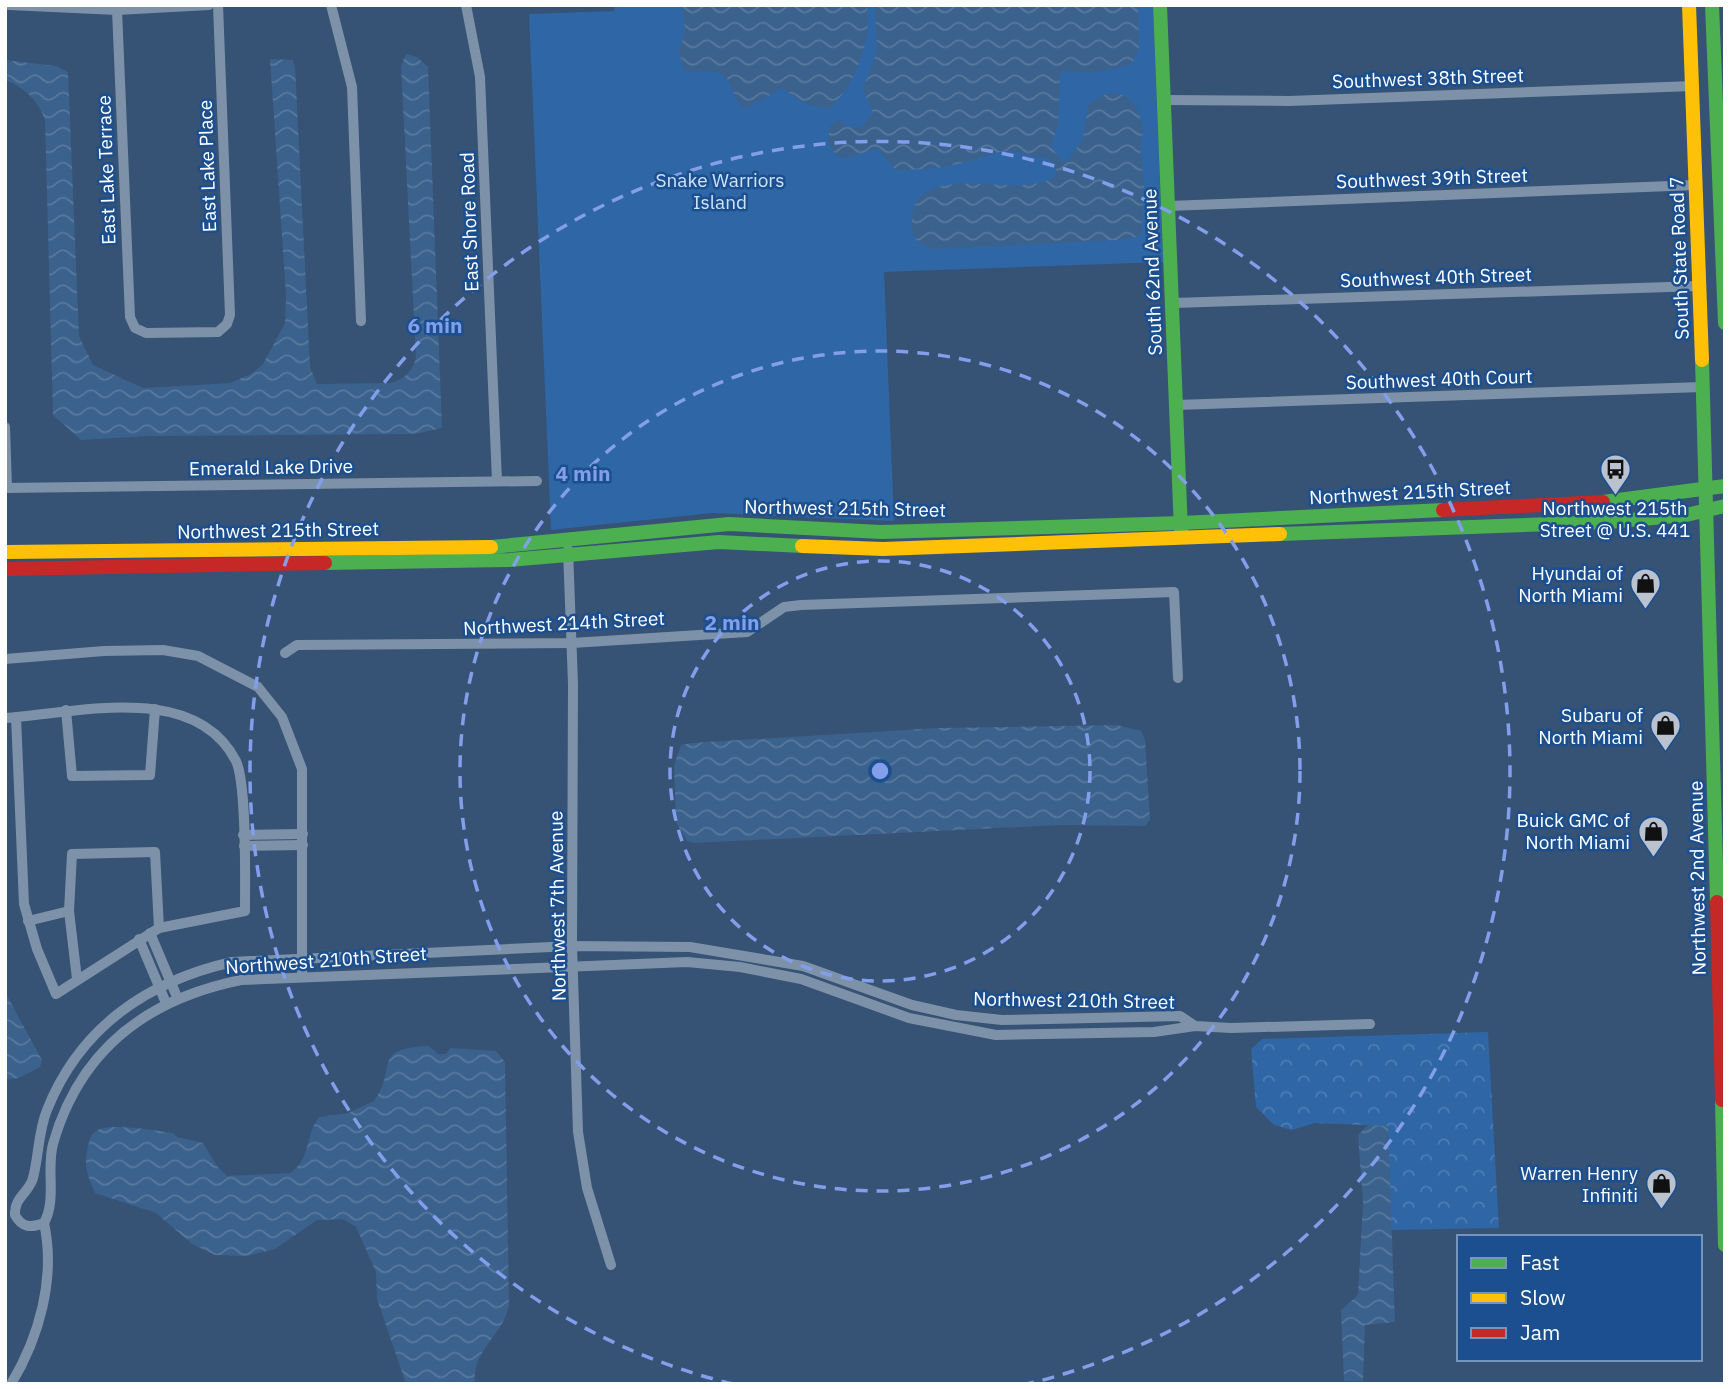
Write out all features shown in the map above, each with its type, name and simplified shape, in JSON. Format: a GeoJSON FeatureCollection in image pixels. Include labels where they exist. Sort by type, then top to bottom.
{"type":"FeatureCollection","features":[{"type":"Feature","properties":{"kind":"main road","name":"South 62nd Avenue"},"geometry":{"type":"LineString","coordinates":[[1160,5],[1181,530]]}},
{"type":"Feature","properties":{"kind":"main road","name":"South State Road 7"},"geometry":{"type":"LineString","coordinates":[[1689,5],[1707,510]]}},
{"type":"Feature","properties":{"kind":"main road"},"geometry":{"type":"LineString","coordinates":[[1712,5],[1725,323]]}},
{"type":"Feature","properties":{"kind":"main road"},"geometry":{"type":"LineString","coordinates":[[1691,46],[1700,71],[1715,83]]}},
{"type":"Feature","properties":{"kind":"main road"},"geometry":{"type":"LineString","coordinates":[[1693,86],[1707,99],[1716,121]]}},
{"type":"Feature","properties":{"kind":"main road","name":"Northwest 215th Street"},"geometry":{"type":"LineString","coordinates":[[1181,530],[1486,507],[1596,503],[1725,486]]}},
{"type":"Feature","properties":{"kind":"main road","name":"Northwest 215th Street"},"geometry":{"type":"LineString","coordinates":[[5,569],[568,550],[729,524],[881,532],[1486,527],[1617,522],[1725,506]]}},
{"type":"Feature","properties":{"kind":"main road"},"geometry":{"type":"LineString","coordinates":[[1486,507],[1486,527]]}},
{"type":"Feature","properties":{"kind":"main road","name":"Northwest 2nd Avenue"},"geometry":{"type":"LineString","coordinates":[[1707,510],[1720,808],[1725,1245]]}},
{"type":"Feature","properties":{"kind":"main road","name":"Northwest 215th Street"},"geometry":{"type":"LineString","coordinates":[[5,552],[508,547],[568,550]]}},
{"type":"Feature","properties":{"kind":"street"},"geometry":{"type":"LineString","coordinates":[[9,5],[117,10],[209,5]]}},
{"type":"Feature","properties":{"kind":"street","name":"East Lake Place"},"geometry":{"type":"LineString","coordinates":[[135,328],[146,333],[218,332],[227,324],[230,315],[218,5]]}},
{"type":"Feature","properties":{"kind":"street"},"geometry":{"type":"LineString","coordinates":[[331,5],[352,86],[361,321]]}},
{"type":"Feature","properties":{"kind":"street","name":"East Shore Road"},"geometry":{"type":"LineString","coordinates":[[466,5],[480,77],[497,481]]}},
{"type":"Feature","properties":{"kind":"street"},"geometry":{"type":"LineString","coordinates":[[1160,5],[1171,5]]}},
{"type":"Feature","properties":{"kind":"street","name":"East Lake Terrace"},"geometry":{"type":"LineString","coordinates":[[117,10],[130,317],[135,328]]}},
{"type":"Feature","properties":{"kind":"street","name":"Southwest 38th Street"},"geometry":{"type":"LineString","coordinates":[[1164,100],[1289,101],[1693,86]]}},
{"type":"Feature","properties":{"kind":"street","name":"Southwest 39th Street"},"geometry":{"type":"LineString","coordinates":[[1169,206],[1696,185]]}},
{"type":"Feature","properties":{"kind":"street","name":"Southwest 40th Street"},"geometry":{"type":"LineString","coordinates":[[1174,303],[1699,286]]}},
{"type":"Feature","properties":{"kind":"street","name":"Southwest 40th Court"},"geometry":{"type":"LineString","coordinates":[[1176,405],[1702,387]]}},
{"type":"Feature","properties":{"kind":"street"},"geometry":{"type":"LineString","coordinates":[[5,427],[6,488]]}},
{"type":"Feature","properties":{"kind":"street","name":"Emerald Lake Drive"},"geometry":{"type":"LineString","coordinates":[[6,488],[537,481]]}},
{"type":"Feature","properties":{"kind":"street","name":"Northwest 7th Avenue"},"geometry":{"type":"LineString","coordinates":[[568,550],[572,643],[572,946],[575,966],[578,1132],[587,1188],[611,1265]]}},
{"type":"Feature","properties":{"kind":"street","name":"Northwest 214th Street"},"geometry":{"type":"LineString","coordinates":[[285,653],[297,645],[572,643],[747,632],[784,607],[1174,592],[1178,678]]}},
{"type":"Feature","properties":{"kind":"street"},"geometry":{"type":"LineString","coordinates":[[5,659],[104,651],[163,650],[198,656],[258,687],[282,717],[302,769],[302,977]]}},
{"type":"Feature","properties":{"kind":"street"},"geometry":{"type":"LineString","coordinates":[[66,710],[72,776],[150,775],[155,709]]}},
{"type":"Feature","properties":{"kind":"street"},"geometry":{"type":"LineString","coordinates":[[155,709],[187,716],[212,728],[237,763],[244,846],[245,911],[155,930],[56,993],[24,904],[11,718],[66,710],[155,709]]}},
{"type":"Feature","properties":{"kind":"street"},"geometry":{"type":"LineString","coordinates":[[243,835],[303,834]]}},
{"type":"Feature","properties":{"kind":"street"},"geometry":{"type":"LineString","coordinates":[[244,846],[303,845]]}},
{"type":"Feature","properties":{"kind":"street"},"geometry":{"type":"LineString","coordinates":[[77,979],[69,911],[72,854],[155,852],[155,930],[177,997]]}},
{"type":"Feature","properties":{"kind":"street"},"geometry":{"type":"LineString","coordinates":[[28,920],[69,911]]}},
{"type":"Feature","properties":{"kind":"street"},"geometry":{"type":"LineString","coordinates":[[139,939],[166,1003]]}},
{"type":"Feature","properties":{"kind":"street","name":"Northwest 210th Street"},"geometry":{"type":"LineString","coordinates":[[1195,1026],[1180,1016],[1002,1020],[956,1015],[912,1005],[803,966],[743,953],[690,947],[572,946],[232,962],[195,971],[170,981],[124,1006],[81,1049],[59,1085],[37,1142],[32,1180],[15,1206],[15,1215],[25,1226],[33,1227],[44,1223],[51,1201],[52,1146],[71,1099],[87,1070],[113,1040],[132,1023],[177,997],[240,980],[687,962],[740,967],[801,979],[909,1018],[996,1035],[1154,1031],[1195,1026],[1231,1028],[1370,1024]]}},
{"type":"Feature","properties":{"kind":"street"},"geometry":{"type":"LineString","coordinates":[[11,1384],[29,1355],[47,1290],[47,1236],[44,1223]]}},
{"type":"Feature","properties":{"kind":"green space","name":"Snake Warriors Island"},"geometry":{"type":"Polygon","coordinates":[[[615,5],[1153,5],[1163,262],[884,272],[894,521],[712,513],[551,530],[529,14],[614,11],[615,5]]]}},
{"type":"Feature","properties":{"kind":"green space"},"geometry":{"type":"Polygon","coordinates":[[[1488,1032],[1499,1228],[1391,1230],[1388,1126],[1315,1123],[1292,1130],[1274,1125],[1256,1107],[1251,1049],[1262,1039],[1488,1032]]]}},
{"type":"Feature","properties":{"kind":"water"},"geometry":{"type":"Polygon","coordinates":[[[683,5],[867,5],[867,33],[854,75],[839,99],[829,109],[805,104],[782,88],[747,108],[738,103],[724,76],[715,72],[684,70],[679,52],[685,31],[683,5]]]}},
{"type":"Feature","properties":{"kind":"water"},"geometry":{"type":"Polygon","coordinates":[[[875,5],[1138,5],[1139,50],[1131,65],[1092,73],[1063,71],[1060,75],[1058,125],[1051,147],[1063,162],[1069,160],[1083,138],[1088,106],[1100,97],[1112,93],[1131,101],[1141,121],[1142,133],[1140,146],[1144,185],[1141,234],[1119,240],[934,249],[920,243],[914,237],[912,229],[915,206],[927,192],[945,186],[967,184],[1037,184],[1054,177],[1057,167],[1046,157],[1009,151],[950,166],[905,170],[896,170],[877,149],[847,158],[837,156],[828,143],[830,125],[839,120],[848,127],[861,128],[873,113],[863,89],[877,52],[875,5]]]}},
{"type":"Feature","properties":{"kind":"water"},"geometry":{"type":"Polygon","coordinates":[[[406,54],[417,57],[428,67],[442,428],[415,434],[150,436],[81,440],[53,415],[45,120],[30,96],[5,80],[5,60],[56,66],[68,72],[79,336],[93,365],[143,388],[230,383],[253,373],[263,364],[285,323],[286,296],[270,59],[292,60],[295,66],[310,367],[317,384],[391,383],[410,371],[416,358],[401,66],[406,54]]]}},
{"type":"Feature","properties":{"kind":"water"},"geometry":{"type":"Polygon","coordinates":[[[1117,725],[1141,731],[1145,740],[1150,820],[1145,826],[1061,825],[694,843],[687,841],[676,822],[674,765],[681,745],[938,728],[1117,725]]]}},
{"type":"Feature","properties":{"kind":"water"},"geometry":{"type":"Polygon","coordinates":[[[5,992],[42,1060],[40,1067],[19,1078],[7,1079],[5,992]]]}},
{"type":"Feature","properties":{"kind":"water"},"geometry":{"type":"Polygon","coordinates":[[[429,1046],[438,1054],[446,1054],[450,1048],[496,1051],[505,1062],[509,1305],[506,1316],[478,1362],[475,1384],[406,1384],[377,1299],[376,1272],[356,1227],[343,1219],[317,1220],[275,1249],[247,1256],[215,1255],[192,1244],[156,1213],[95,1193],[90,1182],[86,1162],[90,1140],[96,1131],[111,1127],[173,1133],[177,1137],[203,1143],[217,1166],[227,1176],[290,1173],[297,1168],[305,1154],[319,1117],[348,1113],[374,1101],[381,1090],[392,1056],[399,1051],[429,1046]]]}},
{"type":"Feature","properties":{"kind":"water"},"geometry":{"type":"Polygon","coordinates":[[[1368,1125],[1388,1126],[1395,1322],[1365,1325],[1363,1381],[1344,1381],[1341,1310],[1358,1295],[1363,1203],[1358,1135],[1368,1125]]]}},
{"type":"Feature","properties":{"kind":"traffic: fast"},"geometry":{"type":"LineString","coordinates":[[1160,5],[1181,532]]}},
{"type":"Feature","properties":{"kind":"traffic: fast"},"geometry":{"type":"LineString","coordinates":[[1712,5],[1725,323]]}},
{"type":"Feature","properties":{"kind":"traffic: fast"},"geometry":{"type":"LineString","coordinates":[[1702,360],[1717,902]]}},
{"type":"Feature","properties":{"kind":"traffic: fast"},"geometry":{"type":"LineString","coordinates":[[1603,502],[1725,486]]}},
{"type":"Feature","properties":{"kind":"traffic: fast"},"geometry":{"type":"LineString","coordinates":[[1280,534],[1608,522],[1686,515],[1725,506]]}},
{"type":"Feature","properties":{"kind":"traffic: fast"},"geometry":{"type":"LineString","coordinates":[[491,547],[729,524],[881,532],[1181,523],[1443,510]]}},
{"type":"Feature","properties":{"kind":"traffic: fast"},"geometry":{"type":"LineString","coordinates":[[325,563],[509,560],[719,542],[802,546]]}},
{"type":"Feature","properties":{"kind":"traffic: fast"},"geometry":{"type":"LineString","coordinates":[[1722,1100],[1725,1245]]}},
{"type":"Feature","properties":{"kind":"traffic: slow"},"geometry":{"type":"LineString","coordinates":[[1689,5],[1702,360]]}},
{"type":"Feature","properties":{"kind":"traffic: slow"},"geometry":{"type":"LineString","coordinates":[[802,546],[883,549],[1280,534]]}},
{"type":"Feature","properties":{"kind":"traffic: slow"},"geometry":{"type":"LineString","coordinates":[[5,552],[491,547]]}},
{"type":"Feature","properties":{"kind":"traffic: jam"},"geometry":{"type":"LineString","coordinates":[[1443,510],[1603,502]]}},
{"type":"Feature","properties":{"kind":"traffic: jam"},"geometry":{"type":"LineString","coordinates":[[5,569],[325,563]]}},
{"type":"Feature","properties":{"kind":"traffic: jam"},"geometry":{"type":"LineString","coordinates":[[1717,902],[1722,1100]]}},
{"type":"Feature","properties":{"kind":"place","name":"Northwest 215th Street @ U.S. 441"},"geometry":{"type":"Point","coordinates":[1615,496]}},
{"type":"Feature","properties":{"kind":"place","name":"Hyundai of North Miami"},"geometry":{"type":"Point","coordinates":[1646,611]}},
{"type":"Feature","properties":{"kind":"place","name":"Subaru of North Miami"},"geometry":{"type":"Point","coordinates":[1666,753]}},
{"type":"Feature","properties":{"kind":"place","name":"Buick GMC of North Miami"},"geometry":{"type":"Point","coordinates":[1653,858]}},
{"type":"Feature","properties":{"kind":"place","name":"Warren Henry Infiniti"},"geometry":{"type":"Point","coordinates":[1661,1211]}}]}
